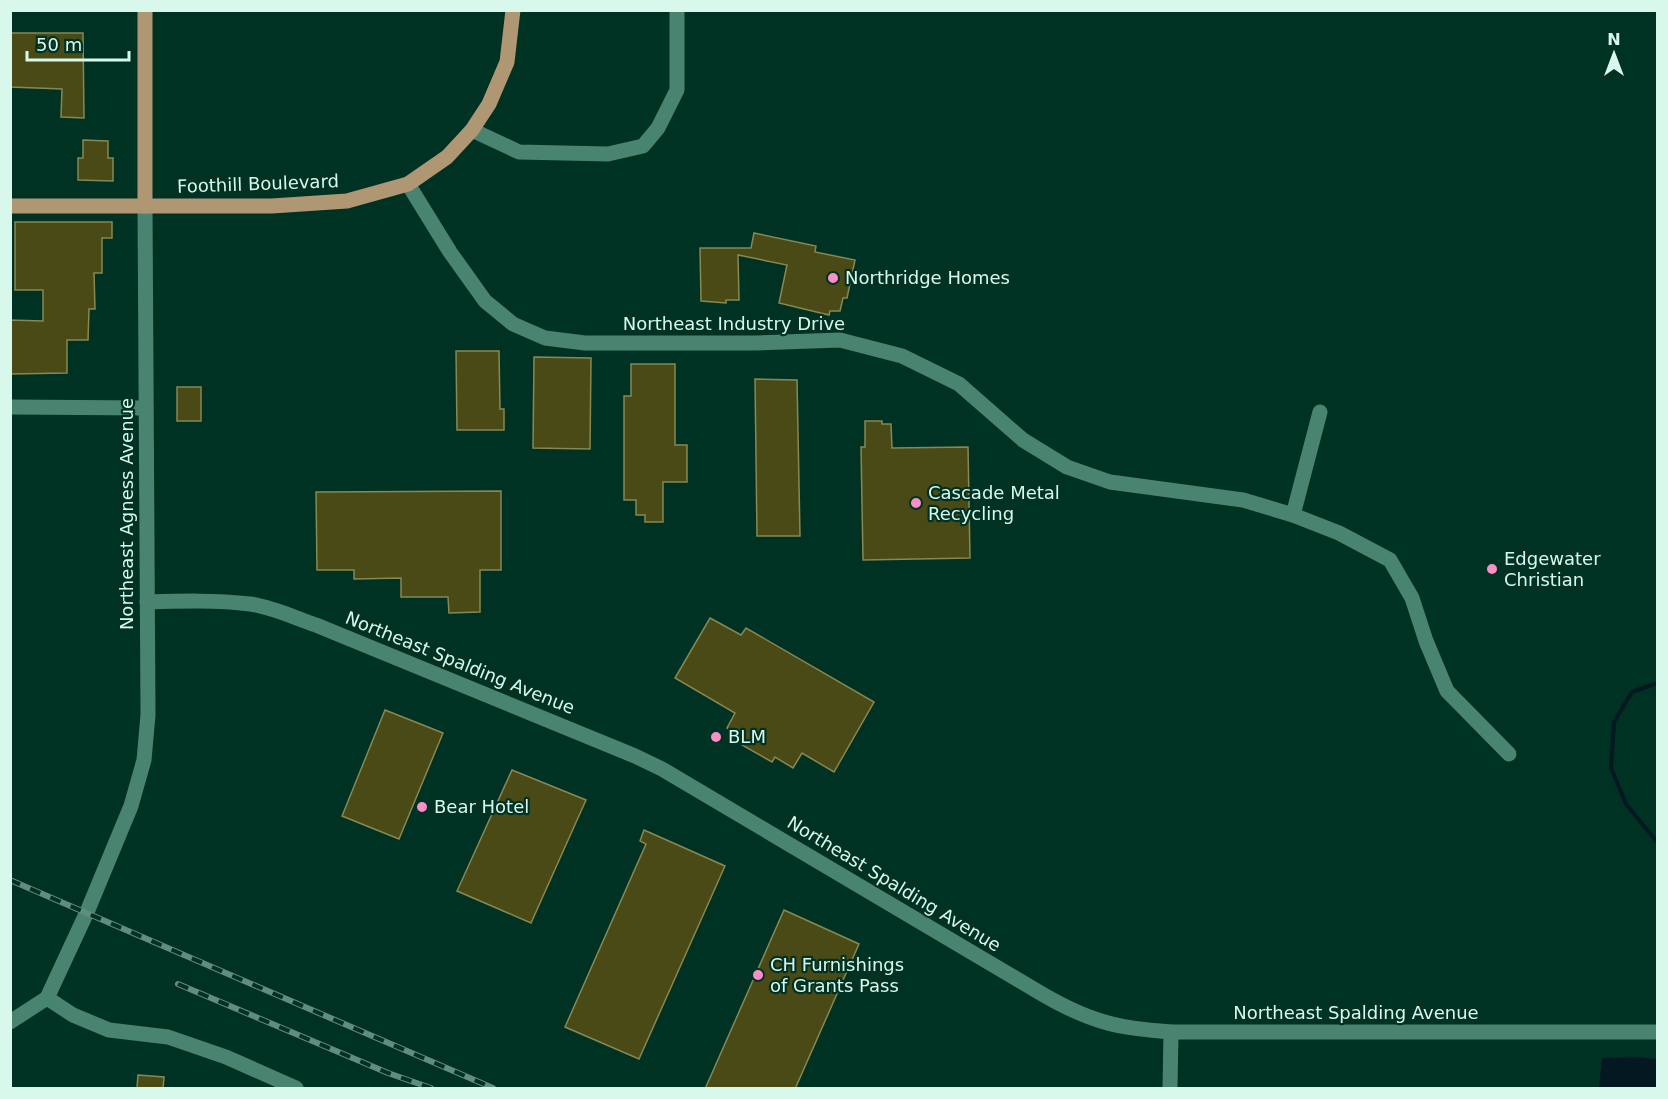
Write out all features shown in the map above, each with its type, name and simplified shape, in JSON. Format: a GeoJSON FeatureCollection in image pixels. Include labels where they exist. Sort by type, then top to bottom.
{"type":"FeatureCollection","features":[{"type":"Feature","properties":{"kind":"main road","name":"Northeast Agness Avenue"},"geometry":{"type":"LineString","coordinates":[[145,10],[145,206]]}},
{"type":"Feature","properties":{"kind":"main road","name":"Foothill Boulevard"},"geometry":{"type":"LineString","coordinates":[[10,206],[272,206],[347,201],[408,184],[447,157],[472,130],[489,104],[507,62],[513,10]]}},
{"type":"Feature","properties":{"kind":"street"},"geometry":{"type":"LineString","coordinates":[[472,130],[519,152],[608,154],[643,146],[658,128],[677,90],[677,10]]}},
{"type":"Feature","properties":{"kind":"street","name":"Northeast Industry Drive"},"geometry":{"type":"LineString","coordinates":[[408,184],[450,252],[485,302],[513,324],[545,338],[585,343],[756,343],[840,340],[902,356],[959,384],[1023,440],[1067,467],[1110,482],[1243,500],[1293,515],[1339,533],[1390,560],[1412,598],[1426,641],[1447,691],[1509,754]]}},
{"type":"Feature","properties":{"kind":"street","name":"Northeast Agness Avenue"},"geometry":{"type":"LineString","coordinates":[[47,998],[87,912],[127,816],[144,760],[148,715],[145,206]]}},
{"type":"Feature","properties":{"kind":"street"},"geometry":{"type":"LineString","coordinates":[[10,407],[146,408]]}},
{"type":"Feature","properties":{"kind":"street"},"geometry":{"type":"LineString","coordinates":[[1293,515],[1320,412]]}},
{"type":"Feature","properties":{"kind":"street","name":"Northeast Spalding Avenue"},"geometry":{"type":"LineString","coordinates":[[147,602],[251,604],[272,609],[635,756],[663,769],[1066,1008],[1101,1022],[1170,1032],[1658,1032]]}},
{"type":"Feature","properties":{"kind":"street"},"geometry":{"type":"LineString","coordinates":[[10,1022],[47,998],[73,1015],[109,1030],[168,1037],[226,1057],[296,1089]]}},
{"type":"Feature","properties":{"kind":"street"},"geometry":{"type":"LineString","coordinates":[[1170,1032],[1170,1089]]}},
{"type":"Feature","properties":{"kind":"water"},"geometry":{"type":"Polygon","coordinates":[[[1602,1058],[1657,1059],[1657,1088],[1599,1088],[1602,1058]]]}},
{"type":"Feature","properties":{"kind":"building"},"geometry":{"type":"Polygon","coordinates":[[[10,33],[83,33],[84,118],[61,117],[62,89],[10,87],[10,33]]]}},
{"type":"Feature","properties":{"kind":"building"},"geometry":{"type":"Polygon","coordinates":[[[83,140],[108,141],[108,158],[113,158],[113,181],[78,180],[78,158],[83,158],[83,140]]]}},
{"type":"Feature","properties":{"kind":"building"},"geometry":{"type":"Polygon","coordinates":[[[15,222],[112,222],[112,238],[102,238],[102,273],[94,273],[95,309],[89,309],[88,340],[67,340],[67,373],[10,374],[10,320],[43,321],[43,290],[15,290],[15,222]]]}},
{"type":"Feature","properties":{"kind":"building"},"geometry":{"type":"Polygon","coordinates":[[[754,233],[816,246],[815,252],[855,260],[847,298],[843,298],[840,311],[830,311],[829,315],[779,303],[787,265],[738,255],[739,300],[726,300],[726,303],[701,301],[700,248],[751,248],[754,233]]]}},
{"type":"Feature","properties":{"kind":"building"},"geometry":{"type":"Polygon","coordinates":[[[456,351],[499,351],[500,409],[504,409],[504,430],[457,430],[456,351]]]}},
{"type":"Feature","properties":{"kind":"building"},"geometry":{"type":"Polygon","coordinates":[[[534,357],[591,358],[590,449],[533,448],[534,357]]]}},
{"type":"Feature","properties":{"kind":"building"},"geometry":{"type":"Polygon","coordinates":[[[631,364],[675,364],[675,445],[687,445],[687,482],[663,482],[663,522],[645,522],[645,515],[636,515],[636,500],[624,500],[624,396],[631,396],[631,364]]]}},
{"type":"Feature","properties":{"kind":"building"},"geometry":{"type":"Polygon","coordinates":[[[755,379],[797,380],[800,536],[757,536],[755,379]]]}},
{"type":"Feature","properties":{"kind":"building"},"geometry":{"type":"Polygon","coordinates":[[[177,387],[201,387],[201,421],[177,421],[177,387]]]}},
{"type":"Feature","properties":{"kind":"building","name":"Cascade Metal Recycling"},"geometry":{"type":"Polygon","coordinates":[[[865,421],[882,421],[882,424],[891,424],[892,448],[968,447],[970,558],[863,560],[861,447],[865,447],[865,421]]]}},
{"type":"Feature","properties":{"kind":"building"},"geometry":{"type":"Polygon","coordinates":[[[501,491],[501,570],[480,570],[480,612],[449,613],[448,597],[401,597],[401,578],[354,579],[354,570],[317,570],[316,492],[501,491]]]}},
{"type":"Feature","properties":{"kind":"building"},"geometry":{"type":"Polygon","coordinates":[[[710,618],[741,635],[746,628],[874,702],[834,772],[802,753],[793,768],[775,757],[772,762],[742,745],[745,739],[727,728],[735,713],[675,678],[710,618]]]}},
{"type":"Feature","properties":{"kind":"building"},"geometry":{"type":"Polygon","coordinates":[[[385,710],[443,733],[399,839],[342,816],[385,710]]]}},
{"type":"Feature","properties":{"kind":"building"},"geometry":{"type":"Polygon","coordinates":[[[512,770],[586,800],[531,923],[457,891],[512,770]]]}},
{"type":"Feature","properties":{"kind":"building"},"geometry":{"type":"Polygon","coordinates":[[[644,830],[725,866],[639,1059],[565,1027],[646,844],[640,841],[644,830]]]}},
{"type":"Feature","properties":{"kind":"building"},"geometry":{"type":"Polygon","coordinates":[[[784,910],[859,944],[795,1089],[705,1089],[784,910]]]}},
{"type":"Feature","properties":{"kind":"building"},"geometry":{"type":"Polygon","coordinates":[[[138,1075],[164,1077],[163,1089],[137,1088],[138,1075]]]}},
{"type":"Feature","properties":{"kind":"waterway"},"geometry":{"type":"LineString","coordinates":[[1658,683],[1632,692],[1614,722],[1611,768],[1626,804],[1658,843]]}},
{"type":"Feature","properties":{"kind":"railway"},"geometry":{"type":"LineString","coordinates":[[10,880],[493,1088]]}},
{"type":"Feature","properties":{"kind":"railway"},"geometry":{"type":"LineString","coordinates":[[178,984],[388,1073],[431,1088]]}},
{"type":"Feature","properties":{"kind":"place","name":"Northridge Homes"},"geometry":{"type":"Point","coordinates":[833,278]}},
{"type":"Feature","properties":{"kind":"place","name":"Cascade Metal Recycling"},"geometry":{"type":"Point","coordinates":[916,503]}},
{"type":"Feature","properties":{"kind":"place","name":"Edgewater Christian"},"geometry":{"type":"Point","coordinates":[1492,569]}},
{"type":"Feature","properties":{"kind":"place","name":"BLM"},"geometry":{"type":"Point","coordinates":[716,737]}},
{"type":"Feature","properties":{"kind":"place","name":"Bear Hotel"},"geometry":{"type":"Point","coordinates":[422,807]}},
{"type":"Feature","properties":{"kind":"place","name":"CH Furnishings of Grants Pass"},"geometry":{"type":"Point","coordinates":[758,975]}}]}
